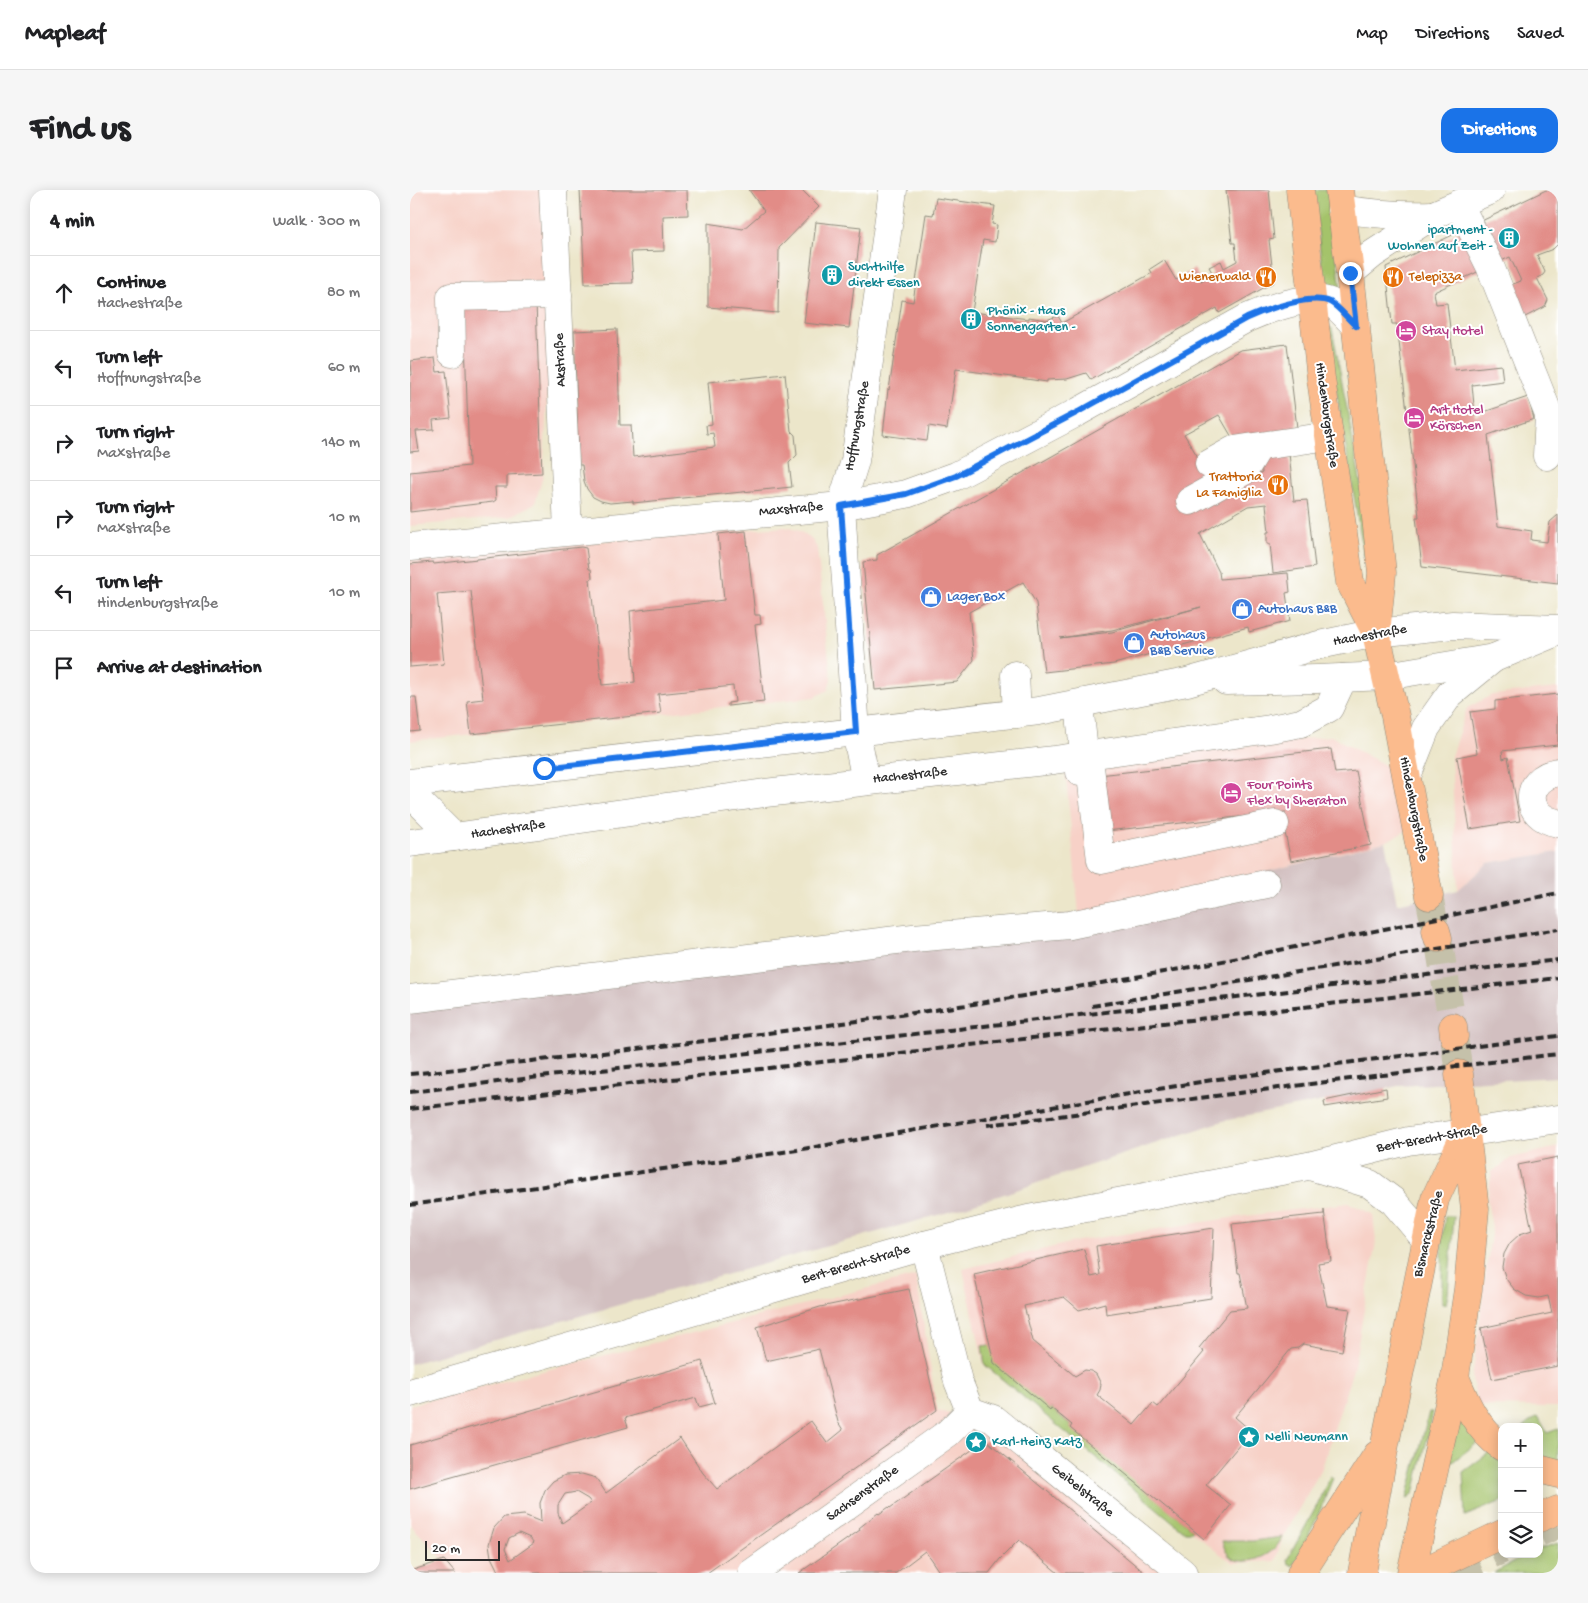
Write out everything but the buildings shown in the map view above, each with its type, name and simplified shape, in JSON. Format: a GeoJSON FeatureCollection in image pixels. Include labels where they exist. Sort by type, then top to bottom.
{"type":"FeatureCollection","features":[{"type":"Feature","properties":{"kind":"main road","name":"Hindenburgstraße"},"geometry":{"type":"LineString","coordinates":[[1300,190],[1329,436],[1350,582],[1376,633],[1407,776],[1429,896]]}},
{"type":"Feature","properties":{"kind":"main road","name":"Hindenburgstraße"},"geometry":{"type":"LineString","coordinates":[[1340,199],[1356,326],[1382,573],[1376,633]]}},
{"type":"Feature","properties":{"kind":"main road"},"geometry":{"type":"LineString","coordinates":[[1411,1573],[1455,1377],[1468,1289],[1475,1209],[1459,1074]]}},
{"type":"Feature","properties":{"kind":"main road","name":"Bismarckstraße"},"geometry":{"type":"LineString","coordinates":[[1362,1573],[1385,1444],[1435,1199],[1466,1132]]}},
{"type":"Feature","properties":{"kind":"main road"},"geometry":{"type":"LineString","coordinates":[[1455,1377],[1466,1404],[1478,1425],[1498,1444]]}},
{"type":"Feature","properties":{"kind":"main road"},"geometry":{"type":"LineString","coordinates":[[1301,1573],[1385,1444]]}},
{"type":"Feature","properties":{"kind":"main road"},"geometry":{"type":"LineString","coordinates":[[1543,1470],[1558,1474]]}},
{"type":"Feature","properties":{"kind":"main road"},"geometry":{"type":"LineString","coordinates":[[1543,1516],[1558,1510]]}},
{"type":"Feature","properties":{"kind":"main road"},"geometry":{"type":"LineString","coordinates":[[1420,1573],[1498,1536]]}},
{"type":"Feature","properties":{"kind":"street","name":"Akstraße"},"geometry":{"type":"LineString","coordinates":[[553,190],[568,531]]}},
{"type":"Feature","properties":{"kind":"street","name":"Hoffnungstraße"},"geometry":{"type":"LineString","coordinates":[[866,781],[856,732],[841,506],[855,461],[893,190]]}},
{"type":"Feature","properties":{"kind":"street"},"geometry":{"type":"LineString","coordinates":[[1350,273],[1373,254],[1433,215],[1491,190]]}},
{"type":"Feature","properties":{"kind":"street"},"geometry":{"type":"LineString","coordinates":[[1340,199],[1367,213],[1400,216],[1433,215]]}},
{"type":"Feature","properties":{"kind":"street"},"geometry":{"type":"LineString","coordinates":[[1460,204],[1490,266],[1549,415],[1547,456]]}},
{"type":"Feature","properties":{"kind":"street"},"geometry":{"type":"LineString","coordinates":[[452,353],[451,298],[558,294]]}},
{"type":"Feature","properties":{"kind":"street","name":"Maxstraße"},"geometry":{"type":"LineString","coordinates":[[410,547],[841,506],[906,494],[956,476],[1078,412],[1247,318],[1275,306],[1312,300],[1330,302],[1356,326]]}},
{"type":"Feature","properties":{"kind":"street"},"geometry":{"type":"LineString","coordinates":[[1209,464],[1234,450],[1258,448],[1307,438],[1329,436]]}},
{"type":"Feature","properties":{"kind":"street"},"geometry":{"type":"LineString","coordinates":[[1190,501],[1244,471],[1258,448]]}},
{"type":"Feature","properties":{"kind":"street","name":"Hachestraße"},"geometry":{"type":"LineString","coordinates":[[410,783],[1017,714],[1079,704],[1187,682],[1319,646],[1376,633],[1453,625],[1558,630]]}},
{"type":"Feature","properties":{"kind":"street","name":"Hachestraße"},"geometry":{"type":"LineString","coordinates":[[1187,682],[1386,676],[1494,658],[1558,630]]}},
{"type":"Feature","properties":{"kind":"street"},"geometry":{"type":"LineString","coordinates":[[1407,776],[1426,728],[1450,694],[1494,658]]}},
{"type":"Feature","properties":{"kind":"street"},"geometry":{"type":"LineString","coordinates":[[1015,675],[1017,714]]}},
{"type":"Feature","properties":{"kind":"street","name":"Hachestraße"},"geometry":{"type":"LineString","coordinates":[[410,843],[765,793],[1084,759],[1301,723],[1328,708],[1343,678]]}},
{"type":"Feature","properties":{"kind":"street"},"geometry":{"type":"LineString","coordinates":[[1079,704],[1084,759],[1080,769],[1091,864],[1098,862]]}},
{"type":"Feature","properties":{"kind":"street"},"geometry":{"type":"LineString","coordinates":[[1084,759],[1090,768],[1101,860],[1275,824]]}},
{"type":"Feature","properties":{"kind":"street"},"geometry":{"type":"LineString","coordinates":[[1558,772],[1551,773],[1539,780],[1532,789],[1531,800],[1535,811],[1545,820],[1558,823]]}},
{"type":"Feature","properties":{"kind":"street","name":"Hachestraße"},"geometry":{"type":"LineString","coordinates":[[410,793],[454,838]]}},
{"type":"Feature","properties":{"kind":"street"},"geometry":{"type":"LineString","coordinates":[[410,1000],[913,938],[1070,925],[1266,884]]}},
{"type":"Feature","properties":{"kind":"street","name":"Bert-Brecht-Straße"},"geometry":{"type":"LineString","coordinates":[[410,1393],[924,1245],[1028,1219],[1308,1166],[1408,1141],[1558,1119]]}},
{"type":"Feature","properties":{"kind":"street","name":"Bert-Brecht-Straße"},"geometry":{"type":"LineString","coordinates":[[1308,1166],[1370,1184],[1393,1200],[1426,1240]]}},
{"type":"Feature","properties":{"kind":"street"},"geometry":{"type":"LineString","coordinates":[[924,1245],[958,1381],[970,1411]]}},
{"type":"Feature","properties":{"kind":"street","name":"Sachsenstraße"},"geometry":{"type":"LineString","coordinates":[[764,1569],[948,1433],[970,1411]]}},
{"type":"Feature","properties":{"kind":"street","name":"Geibelstraße"},"geometry":{"type":"LineString","coordinates":[[970,1411],[993,1419],[1183,1573]]}},
{"type":"Feature","properties":{"kind":"shaded area"},"geometry":{"type":"Polygon","coordinates":[[[410,190],[549,190],[553,292],[543,476],[535,503],[510,517],[410,526],[410,190]]]}},
{"type":"Feature","properties":{"kind":"shaded area"},"geometry":{"type":"Polygon","coordinates":[[[785,527],[797,530],[810,537],[817,548],[831,679],[828,690],[815,697],[410,741],[410,559],[574,543],[785,527]]]}},
{"type":"Feature","properties":{"kind":"shaded area"},"geometry":{"type":"Polygon","coordinates":[[[1558,688],[1558,852],[1488,863],[1458,890],[1451,756],[1467,708],[1492,695],[1558,688]]]}},
{"type":"Feature","properties":{"kind":"shaded area"},"geometry":{"type":"Polygon","coordinates":[[[1331,736],[1403,775],[1408,830],[1385,842],[1116,909],[1079,914],[1065,766],[1331,736]]]}},
{"type":"Feature","properties":{"kind":"shaded area"},"geometry":{"type":"Polygon","coordinates":[[[1385,842],[1397,904],[1458,890],[1488,863],[1558,852],[1558,1077],[1398,1086],[1223,1121],[959,1209],[410,1364],[410,993],[1116,909],[1385,842]]]}},
{"type":"Feature","properties":{"kind":"shaded area"},"geometry":{"type":"Polygon","coordinates":[[[1558,1147],[1558,1407],[1478,1406],[1472,1379],[1492,1227],[1487,1199],[1492,1172],[1511,1158],[1558,1147]]]}},
{"type":"Feature","properties":{"kind":"shaded area"},"geometry":{"type":"Polygon","coordinates":[[[1349,1203],[1373,1214],[1376,1242],[1354,1366],[1322,1468],[1283,1537],[1275,1561],[1234,1563],[1216,1551],[984,1365],[963,1269],[1078,1241],[1230,1218],[1349,1203]]]}},
{"type":"Feature","properties":{"kind":"shaded area"},"geometry":{"type":"Polygon","coordinates":[[[916,1276],[937,1410],[965,1416],[992,1426],[1169,1573],[455,1573],[410,1524],[410,1405],[916,1276]]]}},
{"type":"Feature","properties":{"kind":"green space"},"geometry":{"type":"Polygon","coordinates":[[[1313,190],[1328,190],[1341,290],[1324,285],[1313,190]]]}},
{"type":"Feature","properties":{"kind":"green space"},"geometry":{"type":"Polygon","coordinates":[[[1326,328],[1332,328],[1374,555],[1364,556],[1326,328]]]}},
{"type":"Feature","properties":{"kind":"green space"},"geometry":{"type":"Polygon","coordinates":[[[1445,1216],[1454,1216],[1448,1294],[1446,1304],[1442,1304],[1442,1240],[1445,1216]]]}},
{"type":"Feature","properties":{"kind":"green space"},"geometry":{"type":"Polygon","coordinates":[[[990,1345],[1050,1410],[1051,1408],[1193,1530],[1185,1532],[985,1365],[982,1346],[990,1345]]]}},
{"type":"Feature","properties":{"kind":"green space"},"geometry":{"type":"Polygon","coordinates":[[[1429,1412],[1432,1412],[1432,1419],[1414,1493],[1407,1499],[1429,1412]]]}},
{"type":"Feature","properties":{"kind":"green space"},"geometry":{"type":"Polygon","coordinates":[[[1461,1416],[1481,1440],[1451,1463],[1448,1460],[1461,1416]]]}},
{"type":"Feature","properties":{"kind":"green space"},"geometry":{"type":"Polygon","coordinates":[[[1538,1416],[1542,1423],[1528,1423],[1538,1416]]]}},
{"type":"Feature","properties":{"kind":"green space"},"geometry":{"type":"Polygon","coordinates":[[[1543,1425],[1547,1433],[1558,1429],[1558,1461],[1543,1459],[1543,1425]]]}},
{"type":"Feature","properties":{"kind":"green space"},"geometry":{"type":"Polygon","coordinates":[[[1490,1452],[1498,1459],[1498,1503],[1465,1516],[1463,1472],[1490,1452]]]}},
{"type":"Feature","properties":{"kind":"green space"},"geometry":{"type":"Polygon","coordinates":[[[1330,1476],[1333,1478],[1317,1518],[1293,1566],[1287,1560],[1320,1500],[1330,1476]]]}},
{"type":"Feature","properties":{"kind":"green space"},"geometry":{"type":"Polygon","coordinates":[[[1282,1537],[1275,1548],[1269,1553],[1249,1561],[1236,1560],[1231,1557],[1225,1550],[1222,1541],[1253,1541],[1282,1537]]]}},
{"type":"Feature","properties":{"kind":"green space"},"geometry":{"type":"Polygon","coordinates":[[[1558,1543],[1558,1571],[1554,1573],[1494,1573],[1521,1558],[1543,1558],[1543,1548],[1558,1543]]]}},
{"type":"Feature","properties":{"kind":"tunnel"},"geometry":{"type":"LineString","coordinates":[[1429,896],[1436,931]]}},
{"type":"Feature","properties":{"kind":"tunnel"},"geometry":{"type":"LineString","coordinates":[[1438,938],[1453,1027]]}},
{"type":"Feature","properties":{"kind":"tunnel"},"geometry":{"type":"LineString","coordinates":[[1454,1036],[1459,1074]]}},
{"type":"Feature","properties":{"kind":"tunnel"},"geometry":{"type":"LineString","coordinates":[[1543,1531],[1558,1524]]}},
{"type":"Feature","properties":{"kind":"tunnel"},"geometry":{"type":"LineString","coordinates":[[1453,1572],[1498,1552]]}},
{"type":"Feature","properties":{"kind":"railway"},"geometry":{"type":"LineString","coordinates":[[410,1074],[738,1037],[902,1015],[1127,979],[1250,956],[1558,893]]}},
{"type":"Feature","properties":{"kind":"railway"},"geometry":{"type":"LineString","coordinates":[[1092,1006],[1558,929]]}},
{"type":"Feature","properties":{"kind":"railway"},"geometry":{"type":"LineString","coordinates":[[410,1092],[1558,960]]}},
{"type":"Feature","properties":{"kind":"railway"},"geometry":{"type":"LineString","coordinates":[[410,1109],[1558,978]]}},
{"type":"Feature","properties":{"kind":"railway"},"geometry":{"type":"LineString","coordinates":[[410,1205],[797,1150],[1218,1079],[1558,1036]]}},
{"type":"Feature","properties":{"kind":"railway"},"geometry":{"type":"LineString","coordinates":[[987,1125],[1558,1054]]}},
{"type":"Feature","properties":{"kind":"place","name":"ipartment - Wohnen auf Zeit -"},"geometry":{"type":"Point","coordinates":[1509,238]}},
{"type":"Feature","properties":{"kind":"place","name":"Suchthilfe direkt Essen"},"geometry":{"type":"Point","coordinates":[832,275]}},
{"type":"Feature","properties":{"kind":"place","name":"Wienerwald"},"geometry":{"type":"Point","coordinates":[1266,277]}},
{"type":"Feature","properties":{"kind":"place","name":"Telepizza"},"geometry":{"type":"Point","coordinates":[1393,277]}},
{"type":"Feature","properties":{"kind":"place","name":"Phönix - Haus Sonnengarten -"},"geometry":{"type":"Point","coordinates":[971,319]}},
{"type":"Feature","properties":{"kind":"place","name":"Stay Hotel"},"geometry":{"type":"Point","coordinates":[1406,331]}},
{"type":"Feature","properties":{"kind":"place","name":"Art Hotel Körschen"},"geometry":{"type":"Point","coordinates":[1414,418]}},
{"type":"Feature","properties":{"kind":"place","name":"Trattoria La Famiglia"},"geometry":{"type":"Point","coordinates":[1278,485]}},
{"type":"Feature","properties":{"kind":"place","name":"Lager Box"},"geometry":{"type":"Point","coordinates":[931,597]}},
{"type":"Feature","properties":{"kind":"place","name":"Autohaus B&B"},"geometry":{"type":"Point","coordinates":[1242,609]}},
{"type":"Feature","properties":{"kind":"place","name":"Autohaus B&B Service"},"geometry":{"type":"Point","coordinates":[1134,643]}},
{"type":"Feature","properties":{"kind":"place","name":"Four Points Flex by Sheraton"},"geometry":{"type":"Point","coordinates":[1231,793]}},
{"type":"Feature","properties":{"kind":"place","name":"Nelli Neumann"},"geometry":{"type":"Point","coordinates":[1249,1437]}},
{"type":"Feature","properties":{"kind":"place","name":"Karl-Heinz Katz"},"geometry":{"type":"Point","coordinates":[976,1442]}},
{"type":"Feature","properties":{"kind":"route"},"geometry":{"type":"LineString","coordinates":[[544,768],[856,732],[841,506],[906,494],[956,476],[1078,412],[1247,318],[1275,306],[1312,300],[1330,302],[1356,326],[1350,273]]}}]}
